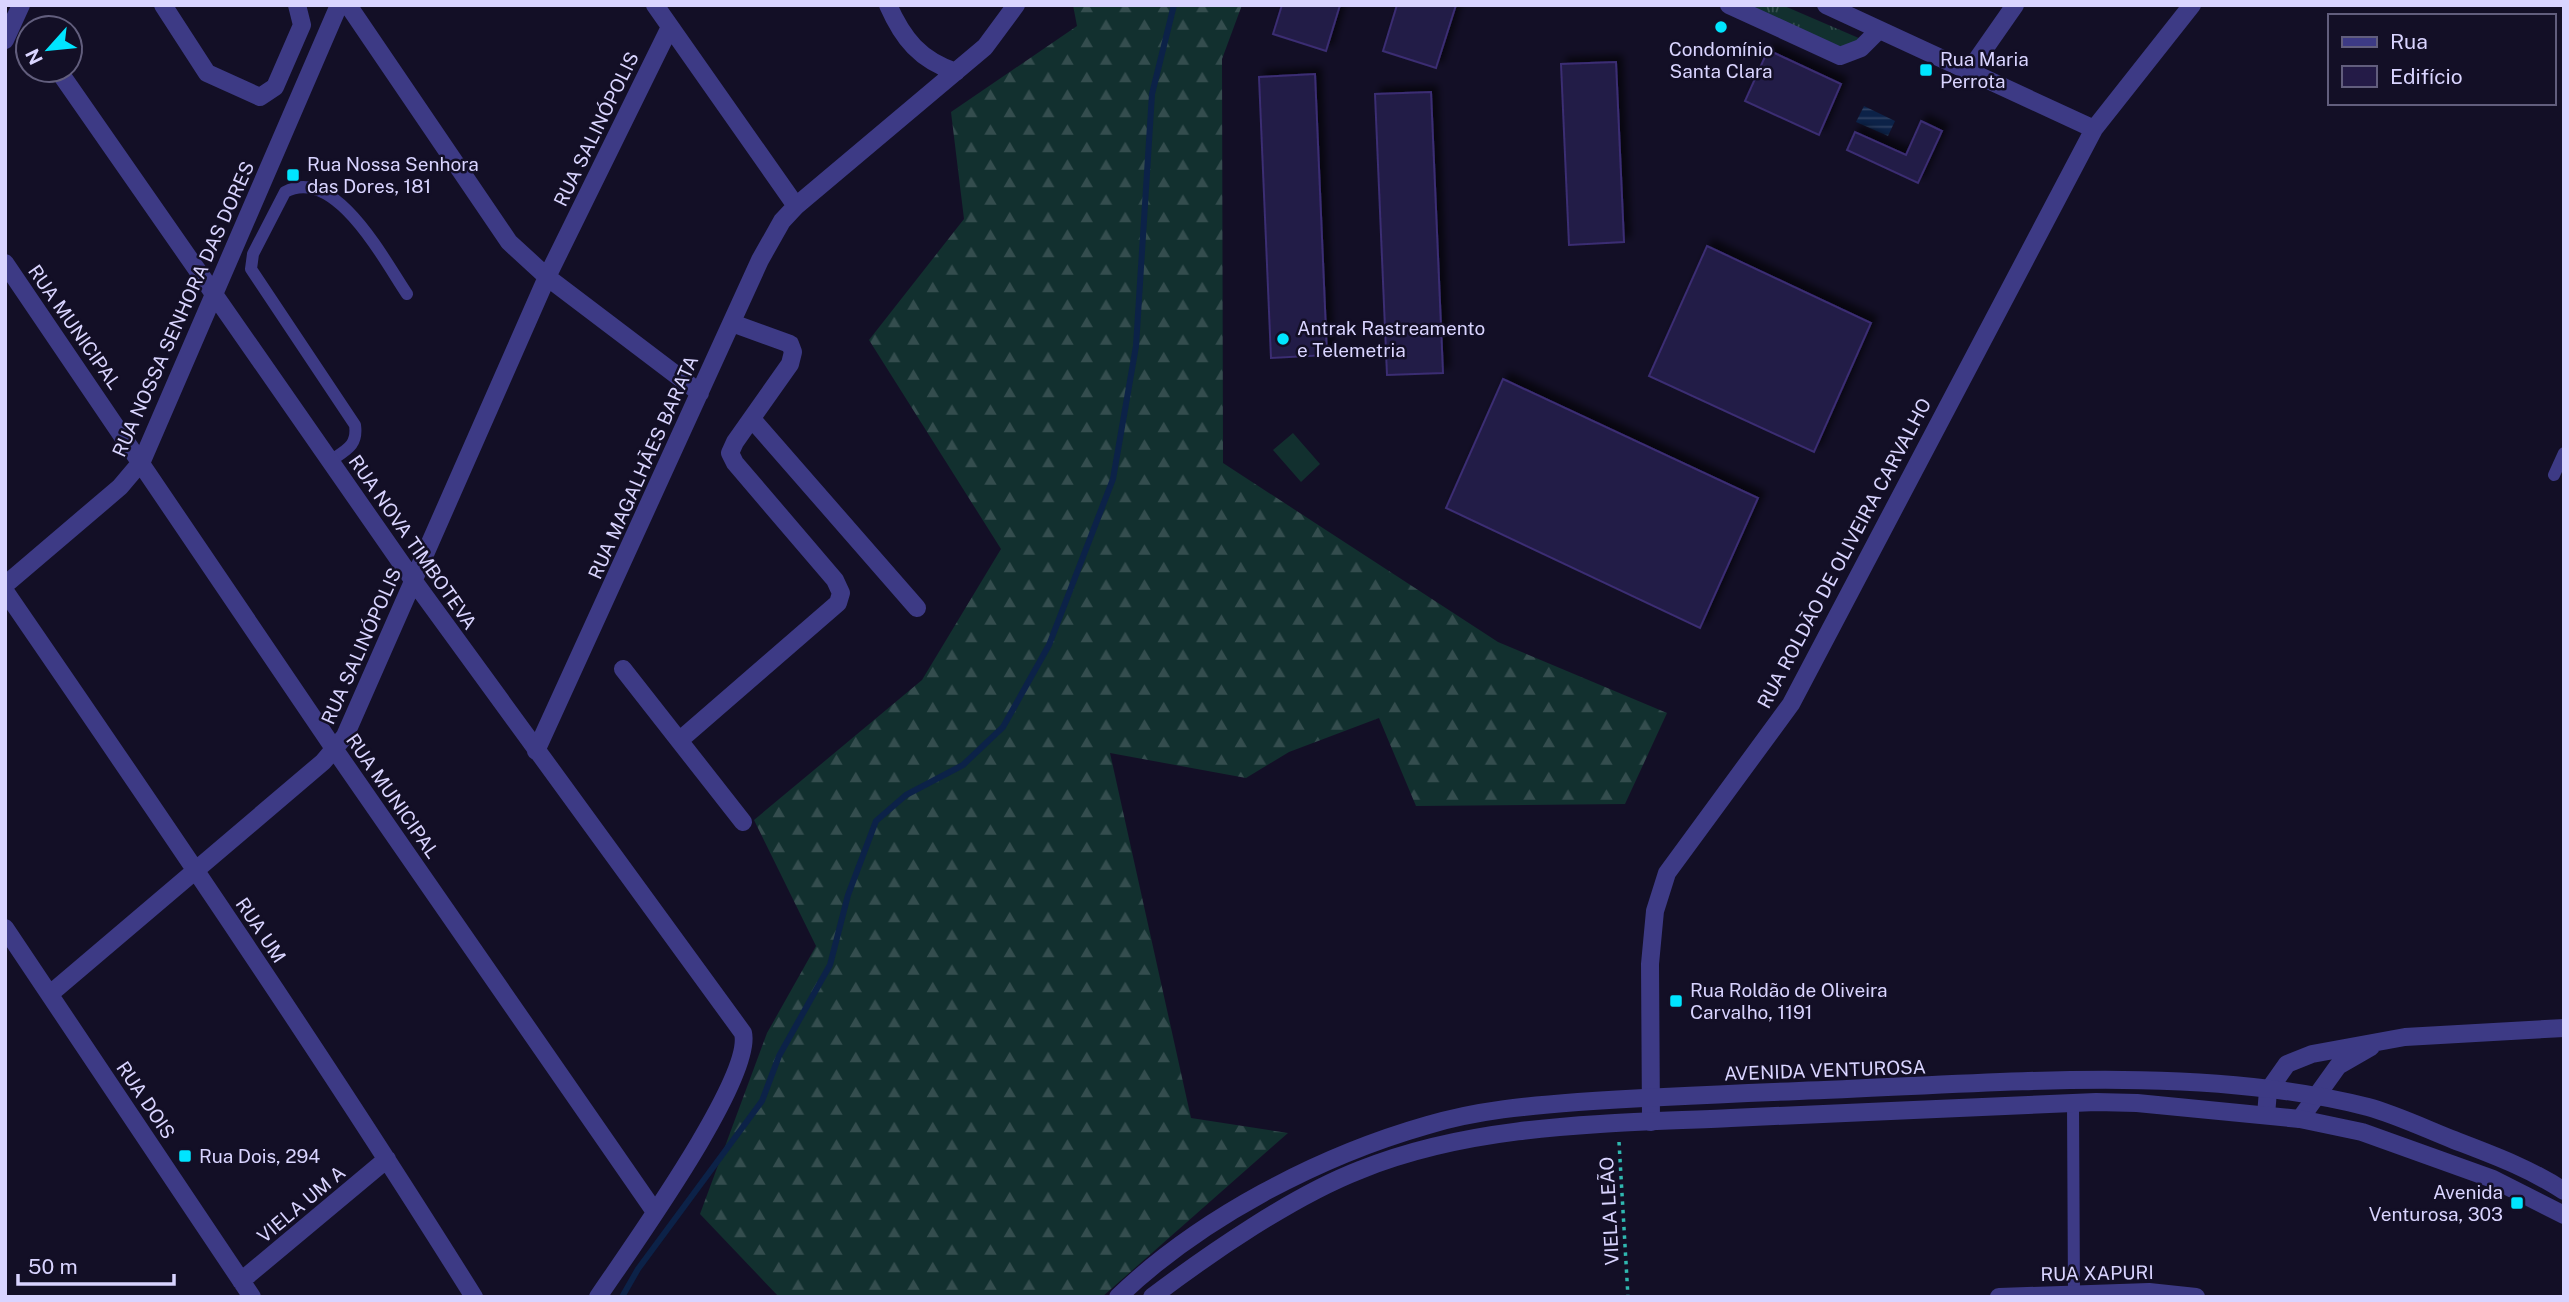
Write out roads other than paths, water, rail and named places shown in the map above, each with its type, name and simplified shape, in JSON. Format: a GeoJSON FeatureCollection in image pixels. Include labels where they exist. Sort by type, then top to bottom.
{"type":"FeatureCollection","features":[{"type":"Feature","properties":{"kind":"street"},"geometry":{"type":"LineString","coordinates":[[163,5],[207,73],[260,97],[275,87],[302,25],[297,5]]}},
{"type":"Feature","properties":{"kind":"street","name":"RUA NOSSA SENHORA DAS DORES"},"geometry":{"type":"LineString","coordinates":[[5,585],[120,487],[142,461],[213,291],[339,5]]}},
{"type":"Feature","properties":{"kind":"street"},"geometry":{"type":"LineString","coordinates":[[348,5],[509,242],[547,277],[700,393]]}},
{"type":"Feature","properties":{"kind":"street"},"geometry":{"type":"LineString","coordinates":[[655,5],[796,206]]}},
{"type":"Feature","properties":{"kind":"street"},"geometry":{"type":"LineString","coordinates":[[888,5],[912,47],[925,59],[956,72]]}},
{"type":"Feature","properties":{"kind":"street","name":"RUA MAGALHÃES BARATA"},"geometry":{"type":"LineString","coordinates":[[537,751],[769,241],[796,206],[985,47],[1016,5]]}},
{"type":"Feature","properties":{"kind":"street"},"geometry":{"type":"LineString","coordinates":[[1729,5],[1840,56],[1861,48],[1879,30]]}},
{"type":"Feature","properties":{"kind":"street"},"geometry":{"type":"LineString","coordinates":[[1826,5],[2094,129]]}},
{"type":"Feature","properties":{"kind":"street"},"geometry":{"type":"LineString","coordinates":[[1969,71],[2015,5]]}},
{"type":"Feature","properties":{"kind":"street","name":"RUA ROLDÃO DE OLIVEIRA CARVALHO"},"geometry":{"type":"LineString","coordinates":[[1650,1122],[1650,964],[1655,911],[1667,873],[1791,704],[2094,129],[2192,5]]}},
{"type":"Feature","properties":{"kind":"street"},"geometry":{"type":"LineString","coordinates":[[5,40],[18,8]]}},
{"type":"Feature","properties":{"kind":"street","name":"RUA SALINÓPOLIS"},"geometry":{"type":"LineString","coordinates":[[50,994],[335,750],[352,722],[547,277],[670,27]]}},
{"type":"Feature","properties":{"kind":"street","name":"RUA NOVA TIMBOTEVA"},"geometry":{"type":"LineString","coordinates":[[68,84],[413,580],[743,1032],[744,1052],[723,1098],[655,1212]]}},
{"type":"Feature","properties":{"kind":"street","name":"RUA MUNICIPAL"},"geometry":{"type":"LineString","coordinates":[[5,263],[142,461],[335,750],[655,1212]]}},
{"type":"Feature","properties":{"kind":"street"},"geometry":{"type":"LineString","coordinates":[[680,740],[838,603],[841,593],[835,580],[735,463],[730,453],[790,364],[793,352],[790,344],[732,323]]}},
{"type":"Feature","properties":{"kind":"street"},"geometry":{"type":"LineString","coordinates":[[752,419],[917,608]]}},
{"type":"Feature","properties":{"kind":"street","name":"RUA UM"},"geometry":{"type":"LineString","coordinates":[[5,591],[196,870],[387,1159],[474,1297]]}},
{"type":"Feature","properties":{"kind":"street"},"geometry":{"type":"LineString","coordinates":[[623,669],[743,822]]}},
{"type":"Feature","properties":{"kind":"street","name":"RUA DOIS"},"geometry":{"type":"LineString","coordinates":[[5,928],[252,1297]]}},
{"type":"Feature","properties":{"kind":"street"},"geometry":{"type":"LineString","coordinates":[[2266,1115],[2268,1091],[2287,1063],[2312,1054],[2383,1039],[2564,1028]]}},
{"type":"Feature","properties":{"kind":"street"},"geometry":{"type":"LineString","coordinates":[[2300,1119],[2338,1066],[2383,1039]]}},
{"type":"Feature","properties":{"kind":"street","name":"AVENIDA VENTUROSA"},"geometry":{"type":"LineString","coordinates":[[1118,1297],[1181,1245],[1310,1168],[1344,1152],[1427,1125],[1490,1110],[1650,1097],[2103,1081],[2216,1084],[2314,1097],[2371,1108],[2525,1167],[2564,1191]]}},
{"type":"Feature","properties":{"kind":"street"},"geometry":{"type":"LineString","coordinates":[[1152,1297],[1297,1201],[1360,1170],[1472,1138],[1650,1122],[2073,1103],[2137,1103],[2266,1115],[2362,1132],[2519,1190],[2564,1215]]}},
{"type":"Feature","properties":{"kind":"street","name":"VIELA UM A"},"geometry":{"type":"LineString","coordinates":[[241,1281],[387,1159]]}},
{"type":"Feature","properties":{"kind":"street"},"geometry":{"type":"LineString","coordinates":[[598,1297],[655,1212]]}},
{"type":"Feature","properties":{"kind":"street","name":"RUA XAPURI"},"geometry":{"type":"LineString","coordinates":[[1998,1297],[2149,1292],[2196,1297]]}},
{"type":"Feature","properties":{"kind":"lane"},"geometry":{"type":"LineString","coordinates":[[330,461],[351,447],[357,438],[355,425],[251,269],[253,254],[285,192],[294,187],[319,191],[347,206],[407,294]]}},
{"type":"Feature","properties":{"kind":"lane"},"geometry":{"type":"LineString","coordinates":[[2554,475],[2564,453]]}},
{"type":"Feature","properties":{"kind":"lane"},"geometry":{"type":"LineString","coordinates":[[2073,1103],[2073,1294]]}},
{"type":"Feature","properties":{"kind":"water"},"geometry":{"type":"Polygon","coordinates":[[[1864,106],[1895,121],[1888,136],[1856,122],[1864,106]]]}},
{"type":"Feature","properties":{"kind":"waterway"},"geometry":{"type":"LineString","coordinates":[[622,1297],[638,1269],[762,1101],[779,1056],[830,965],[848,895],[876,821],[906,795],[963,765],[1003,727],[1049,645],[1113,479],[1136,346],[1152,94],[1174,5]]}},
{"type":"Feature","properties":{"kind":"place","name":"Condomínio Santa Clara"},"geometry":{"type":"Point","coordinates":[1721,27]}},
{"type":"Feature","properties":{"kind":"place","name":"Rua Maria Perrota"},"geometry":{"type":"Point","coordinates":[1926,70]}},
{"type":"Feature","properties":{"kind":"place","name":"Rua Nossa Senhora das Dores, 181"},"geometry":{"type":"Point","coordinates":[293,175]}},
{"type":"Feature","properties":{"kind":"place","name":"Antrak Rastreamento e Telemetria"},"geometry":{"type":"Point","coordinates":[1283,339]}},
{"type":"Feature","properties":{"kind":"place","name":"Rua Roldão de Oliveira Carvalho, 1191"},"geometry":{"type":"Point","coordinates":[1676,1001]}},
{"type":"Feature","properties":{"kind":"place","name":"Rua Dois, 294"},"geometry":{"type":"Point","coordinates":[185,1156]}},
{"type":"Feature","properties":{"kind":"place","name":"Avenida Venturosa, 303"},"geometry":{"type":"Point","coordinates":[2517,1203]}}]}
